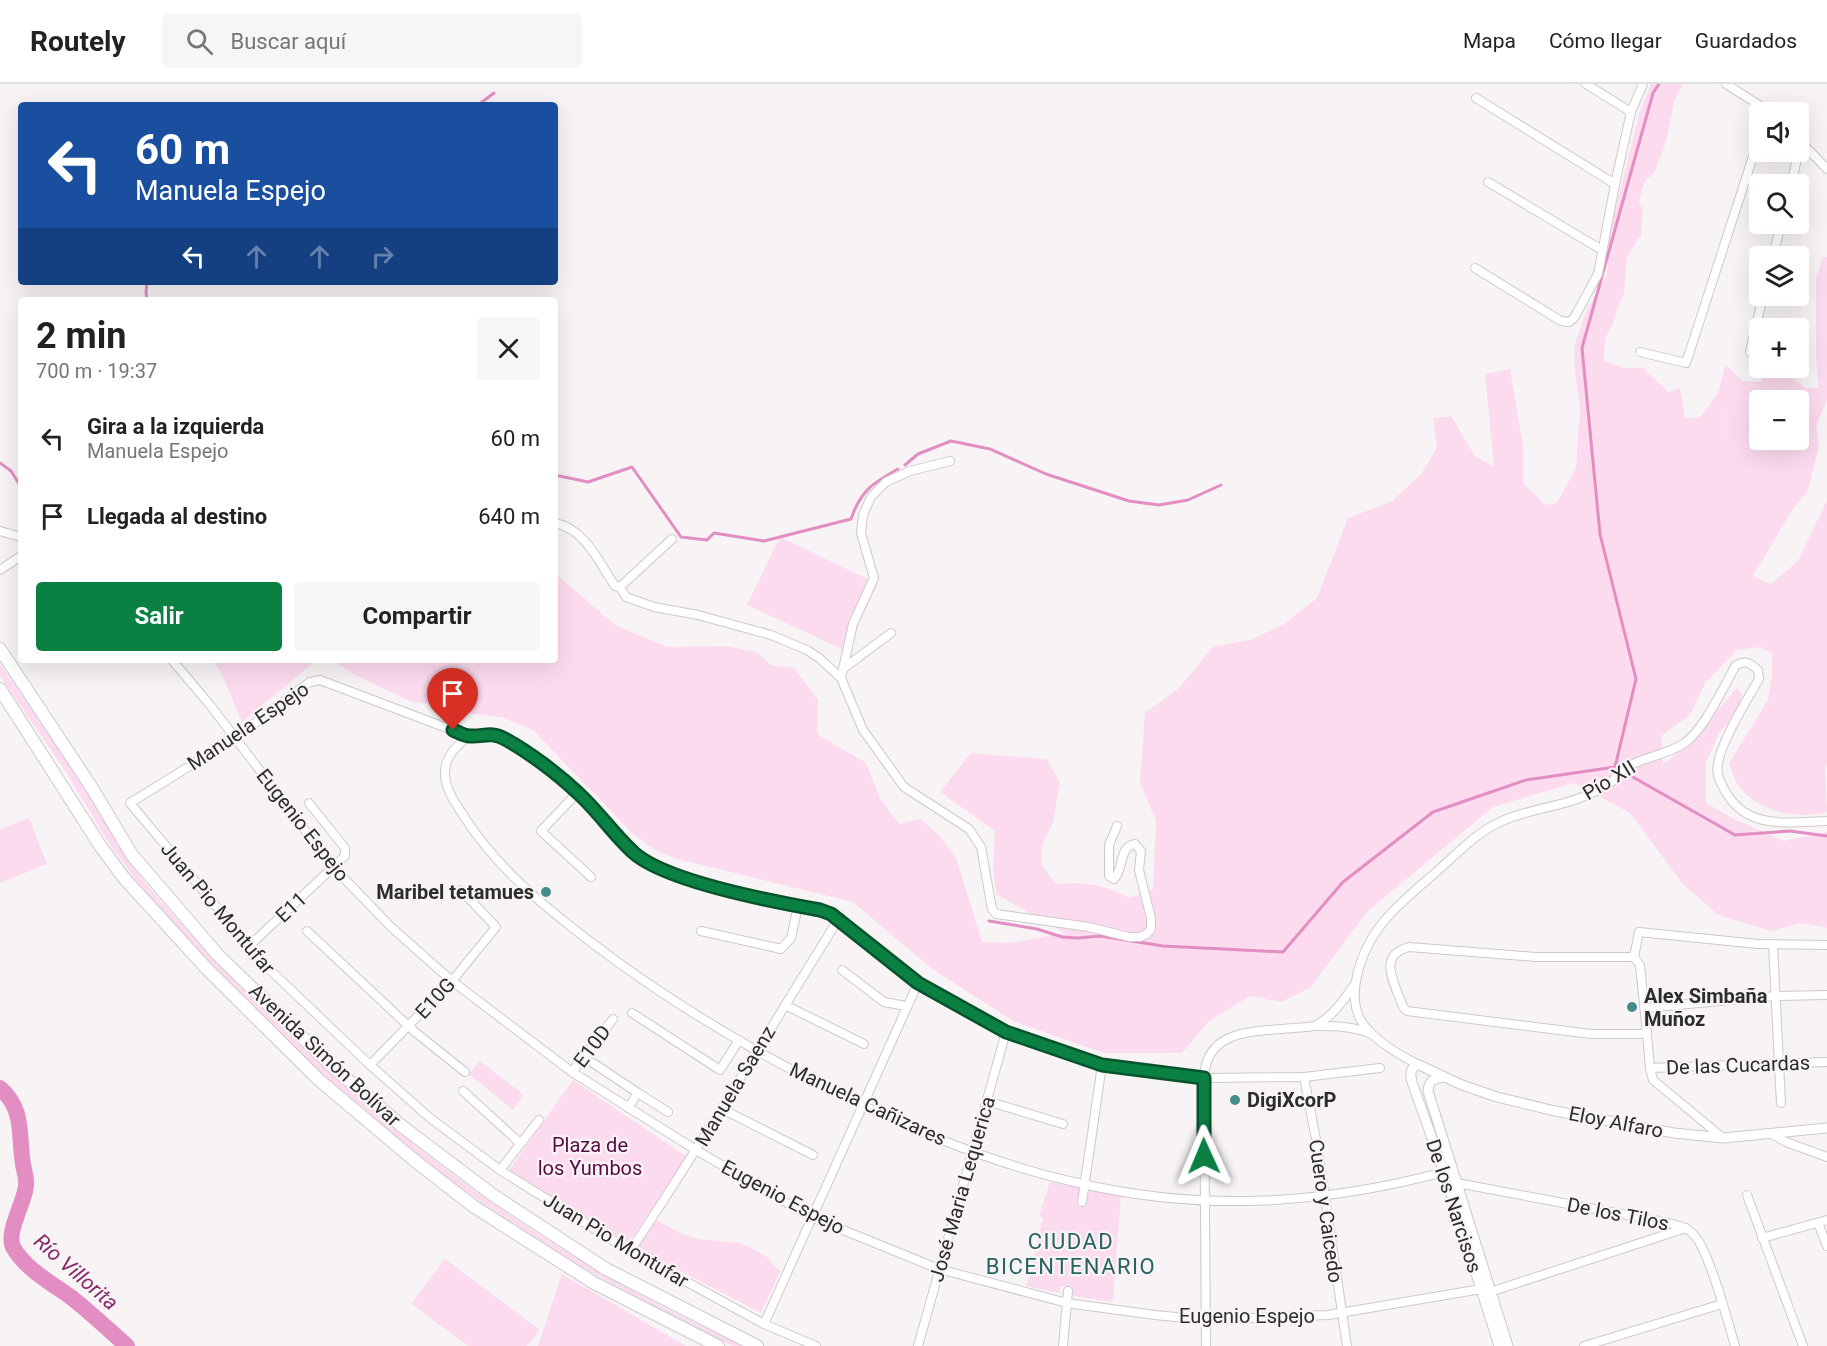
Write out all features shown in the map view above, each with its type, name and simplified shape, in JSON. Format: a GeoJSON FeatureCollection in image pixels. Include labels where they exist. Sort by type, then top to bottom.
{"type":"FeatureCollection","features":[{"type":"Feature","properties":{"kind":"highway","name":"Avenida Simón Bolívar"},"geometry":{"type":"LineString","coordinates":[[0,649],[92,788],[132,855],[218,955],[333,1067],[403,1127],[502,1201],[606,1269],[757,1346]]}},
{"type":"Feature","properties":{"kind":"highway","name":"Avenida Simón Bolívar"},"geometry":{"type":"LineString","coordinates":[[0,689],[101,847],[124,878],[207,969],[319,1080],[473,1206],[594,1283],[718,1346]]}},
{"type":"Feature","properties":{"kind":"street"},"geometry":{"type":"LineString","coordinates":[[1586,84],[1631,112]]}},
{"type":"Feature","properties":{"kind":"street"},"geometry":{"type":"LineString","coordinates":[[1475,268],[1561,321],[1569,322],[1574,318],[1598,274],[1631,112],[1643,84]]}},
{"type":"Feature","properties":{"kind":"street"},"geometry":{"type":"LineString","coordinates":[[1726,84],[1753,102]]}},
{"type":"Feature","properties":{"kind":"street"},"geometry":{"type":"LineString","coordinates":[[1476,98],[1615,184]]}},
{"type":"Feature","properties":{"kind":"street"},"geometry":{"type":"LineString","coordinates":[[1809,150],[1827,169]]}},
{"type":"Feature","properties":{"kind":"street"},"geometry":{"type":"LineString","coordinates":[[1640,352],[1686,363],[1751,162]]}},
{"type":"Feature","properties":{"kind":"street"},"geometry":{"type":"LineString","coordinates":[[1488,182],[1602,250]]}},
{"type":"Feature","properties":{"kind":"street"},"geometry":{"type":"LineString","coordinates":[[841,678],[853,624],[874,578],[861,532],[863,515],[872,497],[886,483],[910,471],[950,461]]}},
{"type":"Feature","properties":{"kind":"street"},"geometry":{"type":"LineString","coordinates":[[558,524],[565,525],[583,538],[615,586],[620,587],[626,597],[654,608],[698,615],[771,636],[807,650],[830,667],[841,678],[863,730],[904,787],[969,829],[977,839],[981,847],[992,909],[996,914],[1089,927],[1129,937],[1140,937],[1147,934],[1151,918],[1139,870],[1141,851],[1139,846],[1136,844],[1128,846],[1116,877],[1114,879],[1109,876],[1109,845],[1117,826]]}},
{"type":"Feature","properties":{"kind":"street"},"geometry":{"type":"LineString","coordinates":[[0,531],[18,536]]}},
{"type":"Feature","properties":{"kind":"street"},"geometry":{"type":"LineString","coordinates":[[620,587],[672,539]]}},
{"type":"Feature","properties":{"kind":"street"},"geometry":{"type":"LineString","coordinates":[[0,570],[18,558]]}},
{"type":"Feature","properties":{"kind":"street"},"geometry":{"type":"LineString","coordinates":[[844,668],[891,633]]}},
{"type":"Feature","properties":{"kind":"street","name":"Pío XII"},"geometry":{"type":"LineString","coordinates":[[1415,1066],[1372,1035],[1356,1011],[1353,998],[1360,961],[1369,941],[1383,921],[1404,899],[1497,823],[1579,799],[1599,790],[1632,764],[1666,754],[1686,742],[1698,729],[1736,665],[1743,662],[1751,663],[1758,670],[1759,679],[1722,750],[1718,777],[1729,799],[1743,812],[1756,819],[1775,822],[1827,821]]}},
{"type":"Feature","properties":{"kind":"street","name":"Eugenio Espejo"},"geometry":{"type":"LineString","coordinates":[[174,663],[334,868],[391,927],[452,981],[572,1072],[696,1150],[811,1217],[939,1269],[1067,1303],[1206,1320],[1252,1320],[1341,1313],[1485,1292],[1686,1228]]}},
{"type":"Feature","properties":{"kind":"street","name":"Manuela Espejo"},"geometry":{"type":"LineString","coordinates":[[130,803],[235,738],[310,682],[320,680],[468,736],[488,733],[504,738],[578,792],[635,854],[655,867],[694,880],[820,910],[838,920],[918,983],[1006,1032],[1102,1065],[1204,1078],[1304,1077],[1380,1068]]}},
{"type":"Feature","properties":{"kind":"street","name":"Manuela Cañizares"},"geometry":{"type":"LineString","coordinates":[[468,736],[453,749],[448,759],[445,774],[450,794],[482,844],[530,894],[639,978],[756,1050],[864,1106],[972,1153],[1030,1172],[1086,1185],[1147,1195],[1204,1201],[1262,1202],[1324,1196],[1386,1186],[1444,1172]]}},
{"type":"Feature","properties":{"kind":"street"},"geometry":{"type":"LineString","coordinates":[[578,792],[541,831],[591,877]]}},
{"type":"Feature","properties":{"kind":"street"},"geometry":{"type":"LineString","coordinates":[[309,802],[345,848],[345,856],[334,868]]}},
{"type":"Feature","properties":{"kind":"street","name":"Juan Pio Montufar"},"geometry":{"type":"LineString","coordinates":[[130,803],[267,968],[430,1118],[500,1170],[630,1251],[764,1324],[816,1346]]}},
{"type":"Feature","properties":{"kind":"street","name":"E11"},"geometry":{"type":"LineString","coordinates":[[248,947],[334,868]]}},
{"type":"Feature","properties":{"kind":"street","name":"E10G"},"geometry":{"type":"LineString","coordinates":[[370,1065],[452,981],[496,927],[461,890]]}},
{"type":"Feature","properties":{"kind":"street"},"geometry":{"type":"LineString","coordinates":[[701,931],[781,949],[790,938],[798,906]]}},
{"type":"Feature","properties":{"kind":"street","name":"Manuela Saenz"},"geometry":{"type":"LineString","coordinates":[[630,1251],[722,1109],[756,1050],[838,920]]}},
{"type":"Feature","properties":{"kind":"street"},"geometry":{"type":"LineString","coordinates":[[307,931],[408,1026],[465,1072]]}},
{"type":"Feature","properties":{"kind":"street"},"geometry":{"type":"LineString","coordinates":[[1634,957],[1639,932],[1773,945],[1827,945]]}},
{"type":"Feature","properties":{"kind":"street"},"geometry":{"type":"LineString","coordinates":[[1773,945],[1781,1103]]}},
{"type":"Feature","properties":{"kind":"street"},"geometry":{"type":"LineString","coordinates":[[1647,1034],[1591,1034],[1411,1011],[1403,1007],[1389,964],[1391,957],[1409,947],[1536,957],[1634,957],[1640,965],[1645,1008],[1650,1068],[1656,1083],[1723,1138]]}},
{"type":"Feature","properties":{"kind":"street"},"geometry":{"type":"LineString","coordinates":[[842,970],[884,1002],[906,1006]]}},
{"type":"Feature","properties":{"kind":"street"},"geometry":{"type":"LineString","coordinates":[[764,1324],[918,983]]}},
{"type":"Feature","properties":{"kind":"street"},"geometry":{"type":"LineString","coordinates":[[1314,1026],[1338,1006],[1355,984]]}},
{"type":"Feature","properties":{"kind":"street"},"geometry":{"type":"LineString","coordinates":[[1645,1008],[1775,996],[1827,995]]}},
{"type":"Feature","properties":{"kind":"street"},"geometry":{"type":"LineString","coordinates":[[785,1005],[864,1044]]}},
{"type":"Feature","properties":{"kind":"street"},"geometry":{"type":"LineString","coordinates":[[632,1013],[720,1070],[739,1040]]}},
{"type":"Feature","properties":{"kind":"street","name":"E10D"},"geometry":{"type":"LineString","coordinates":[[572,1072],[613,1019]]}},
{"type":"Feature","properties":{"kind":"street"},"geometry":{"type":"LineString","coordinates":[[1206,1346],[1204,1066],[1210,1053],[1226,1039],[1238,1034],[1314,1026],[1350,1028],[1372,1035]]}},
{"type":"Feature","properties":{"kind":"street","name":"José Maria Lequerica"},"geometry":{"type":"LineString","coordinates":[[918,1346],[1006,1032]]}},
{"type":"Feature","properties":{"kind":"street","name":"De las Cucardas"},"geometry":{"type":"LineString","coordinates":[[1650,1068],[1827,1062]]}},
{"type":"Feature","properties":{"kind":"street"},"geometry":{"type":"LineString","coordinates":[[592,1063],[668,1112]]}},
{"type":"Feature","properties":{"kind":"street"},"geometry":{"type":"LineString","coordinates":[[1082,1202],[1102,1065]]}},
{"type":"Feature","properties":{"kind":"street","name":"Eloy Alfaro"},"geometry":{"type":"LineString","coordinates":[[1415,1066],[1479,1092],[1555,1111],[1674,1133],[1723,1138],[1827,1128]]}},
{"type":"Feature","properties":{"kind":"street","name":"De los Narcisos"},"geometry":{"type":"LineString","coordinates":[[1415,1066],[1410,1072],[1412,1082],[1485,1292],[1508,1346]]}},
{"type":"Feature","properties":{"kind":"street","name":"Cuero y Caicedo"},"geometry":{"type":"LineString","coordinates":[[1304,1077],[1347,1346]]}},
{"type":"Feature","properties":{"kind":"street","name":"De los Narcisos"},"geometry":{"type":"LineString","coordinates":[[1443,1077],[1434,1078],[1429,1083],[1428,1091],[1457,1184],[1499,1346]]}},
{"type":"Feature","properties":{"kind":"street"},"geometry":{"type":"LineString","coordinates":[[463,1091],[520,1143]]}},
{"type":"Feature","properties":{"kind":"street"},"geometry":{"type":"LineString","coordinates":[[628,1108],[638,1093]]}},
{"type":"Feature","properties":{"kind":"street"},"geometry":{"type":"LineString","coordinates":[[987,1101],[1063,1124]]}},
{"type":"Feature","properties":{"kind":"street"},"geometry":{"type":"LineString","coordinates":[[722,1109],[813,1155]]}},
{"type":"Feature","properties":{"kind":"street"},"geometry":{"type":"LineString","coordinates":[[500,1170],[539,1120]]}},
{"type":"Feature","properties":{"kind":"street"},"geometry":{"type":"LineString","coordinates":[[1769,1132],[1794,1145],[1827,1157]]}},
{"type":"Feature","properties":{"kind":"street","name":"De los Tilos"},"geometry":{"type":"LineString","coordinates":[[1457,1184],[1686,1228],[1694,1234],[1703,1250],[1735,1346]]}},
{"type":"Feature","properties":{"kind":"street"},"geometry":{"type":"LineString","coordinates":[[1747,1195],[1803,1346]]}},
{"type":"Feature","properties":{"kind":"street"},"geometry":{"type":"LineString","coordinates":[[1762,1238],[1827,1220]]}},
{"type":"Feature","properties":{"kind":"street"},"geometry":{"type":"LineString","coordinates":[[1818,1222],[1827,1246]]}},
{"type":"Feature","properties":{"kind":"street"},"geometry":{"type":"LineString","coordinates":[[1063,1346],[1068,1291]]}},
{"type":"Feature","properties":{"kind":"street"},"geometry":{"type":"LineString","coordinates":[[1584,1346],[1722,1304]]}},
{"type":"Feature","properties":{"kind":"green space"},"geometry":{"type":"Polygon","coordinates":[[[1651,84],[1683,84],[1674,102],[1666,142],[1655,171],[1644,183],[1639,201],[1643,212],[1641,235],[1627,257],[1624,294],[1605,339],[1604,361],[1624,368],[1643,368],[1668,392],[1680,388],[1685,418],[1700,418],[1719,391],[1725,365],[1743,381],[1761,382],[1762,378],[1794,378],[1805,388],[1819,388],[1816,361],[1816,278],[1823,257],[1827,257],[1827,400],[1816,425],[1819,445],[1808,491],[1791,512],[1753,576],[1771,584],[1798,561],[1827,500],[1827,763],[1825,768],[1827,812],[1803,815],[1778,812],[1767,808],[1746,794],[1734,777],[1729,763],[1768,700],[1772,676],[1772,654],[1760,647],[1737,650],[1705,683],[1690,715],[1661,736],[1663,765],[1689,743],[1737,688],[1742,694],[1738,712],[1719,733],[1706,763],[1706,803],[1734,819],[1784,841],[1827,832],[1827,928],[1802,923],[1771,931],[1718,915],[1682,883],[1630,813],[1574,783],[1493,807],[1368,911],[1310,988],[1281,1002],[1250,996],[1209,1021],[1182,1053],[1104,1053],[1015,1022],[932,969],[853,902],[677,859],[655,850],[632,833],[533,730],[501,717],[472,714],[444,705],[412,702],[351,673],[338,663],[558,663],[558,576],[615,625],[667,647],[725,646],[757,652],[771,665],[794,668],[818,700],[817,734],[866,763],[880,798],[899,824],[921,819],[940,836],[956,857],[982,942],[1010,943],[1065,933],[996,894],[993,866],[995,831],[940,792],[971,753],[1047,759],[1060,783],[1053,822],[1041,848],[1042,865],[1056,884],[1094,885],[1130,898],[1153,889],[1156,821],[1140,782],[1145,713],[1178,689],[1213,647],[1250,640],[1284,624],[1317,598],[1348,518],[1392,501],[1421,474],[1437,448],[1433,418],[1451,416],[1475,456],[1494,467],[1485,374],[1510,369],[1523,446],[1523,483],[1545,505],[1557,503],[1576,468],[1580,406],[1575,370],[1575,344],[1585,314],[1607,274],[1610,231],[1639,114],[1651,84]]]}},
{"type":"Feature","properties":{"kind":"green space"},"geometry":{"type":"Polygon","coordinates":[[[780,537],[878,584],[846,651],[747,605],[780,537]]]}},
{"type":"Feature","properties":{"kind":"green space"},"geometry":{"type":"Polygon","coordinates":[[[214,663],[313,663],[242,722],[220,670],[214,663]]]}},
{"type":"Feature","properties":{"kind":"green space"},"geometry":{"type":"Polygon","coordinates":[[[0,664],[142,879],[247,993],[302,1047],[418,1148],[479,1194],[607,1276],[674,1313],[744,1346],[733,1346],[693,1328],[578,1265],[441,1174],[325,1078],[214,968],[139,884],[110,845],[66,772],[0,676],[0,664]]]}},
{"type":"Feature","properties":{"kind":"green space"},"geometry":{"type":"Polygon","coordinates":[[[29,818],[47,864],[0,883],[0,829],[29,818]]]}},
{"type":"Feature","properties":{"kind":"green space"},"geometry":{"type":"Polygon","coordinates":[[[480,1061],[524,1095],[513,1110],[469,1074],[480,1061]]]}},
{"type":"Feature","properties":{"kind":"green space","name":"Plaza de los Yumbos"},"geometry":{"type":"Polygon","coordinates":[[[573,1080],[687,1157],[628,1243],[509,1170],[573,1080]]]}},
{"type":"Feature","properties":{"kind":"green space"},"geometry":{"type":"Polygon","coordinates":[[[1050,1182],[1121,1196],[1113,1302],[1072,1296],[1073,1289],[1061,1286],[1059,1293],[1026,1286],[1043,1218],[1039,1216],[1050,1182]]]}},
{"type":"Feature","properties":{"kind":"green space"},"geometry":{"type":"Polygon","coordinates":[[[657,1220],[682,1234],[699,1239],[740,1243],[766,1256],[780,1272],[761,1313],[636,1248],[657,1220]]]}},
{"type":"Feature","properties":{"kind":"green space"},"geometry":{"type":"Polygon","coordinates":[[[445,1259],[540,1330],[527,1346],[468,1346],[411,1304],[445,1259]]]}},
{"type":"Feature","properties":{"kind":"green space"},"geometry":{"type":"Polygon","coordinates":[[[562,1274],[686,1346],[538,1346],[562,1274]]]}},
{"type":"Feature","properties":{"kind":"waterway"},"geometry":{"type":"LineString","coordinates":[[989,921],[1037,929],[1062,937],[1100,936],[1163,946],[1283,952],[1343,882],[1433,812],[1526,780],[1615,767],[1636,679],[1600,534],[1582,348],[1653,93],[1659,84]]}},
{"type":"Feature","properties":{"kind":"waterway"},"geometry":{"type":"LineString","coordinates":[[482,102],[494,93]]}},
{"type":"Feature","properties":{"kind":"waterway"},"geometry":{"type":"LineString","coordinates":[[147,285],[147,297]]}},
{"type":"Feature","properties":{"kind":"waterway"},"geometry":{"type":"LineString","coordinates":[[905,465],[918,454],[951,441],[990,449],[1046,474],[1129,501],[1159,505],[1188,500],[1221,485]]}},
{"type":"Feature","properties":{"kind":"waterway"},"geometry":{"type":"LineString","coordinates":[[0,463],[11,471],[18,482]]}},
{"type":"Feature","properties":{"kind":"waterway"},"geometry":{"type":"LineString","coordinates":[[558,476],[588,482],[632,467],[681,537],[707,540],[714,533],[764,541],[851,519],[859,501],[869,488],[898,469]]}},
{"type":"Feature","properties":{"kind":"waterway"},"geometry":{"type":"LineString","coordinates":[[1624,772],[1735,835],[1790,831],[1827,836]]}},
{"type":"Feature","properties":{"kind":"waterway","name":"Río Villorita"},"geometry":{"type":"LineString","coordinates":[[0,1088],[8,1096],[17,1114],[26,1181],[25,1193],[12,1234],[13,1247],[32,1269],[79,1304],[127,1346]]}},
{"type":"Feature","properties":{"kind":"place","name":"Maribel tetamues"},"geometry":{"type":"Point","coordinates":[546,892]}},
{"type":"Feature","properties":{"kind":"place","name":"Alex Simbaña Muñoz"},"geometry":{"type":"Point","coordinates":[1632,1007]}},
{"type":"Feature","properties":{"kind":"place","name":"DigiXcorP"},"geometry":{"type":"Point","coordinates":[1235,1100]}},
{"type":"Feature","properties":{"kind":"district","name":"CIUDAD BICENTENARIO"},"geometry":{"type":"Point","coordinates":[1071,1254]}},
{"type":"Feature","properties":{"kind":"route"},"geometry":{"type":"LineString","coordinates":[[453,730],[468,736],[488,733],[504,738],[538,761],[578,792],[635,854],[655,867],[712,886],[831,914],[918,983],[1006,1032],[1102,1065],[1204,1078],[1204,1156]]}}]}
